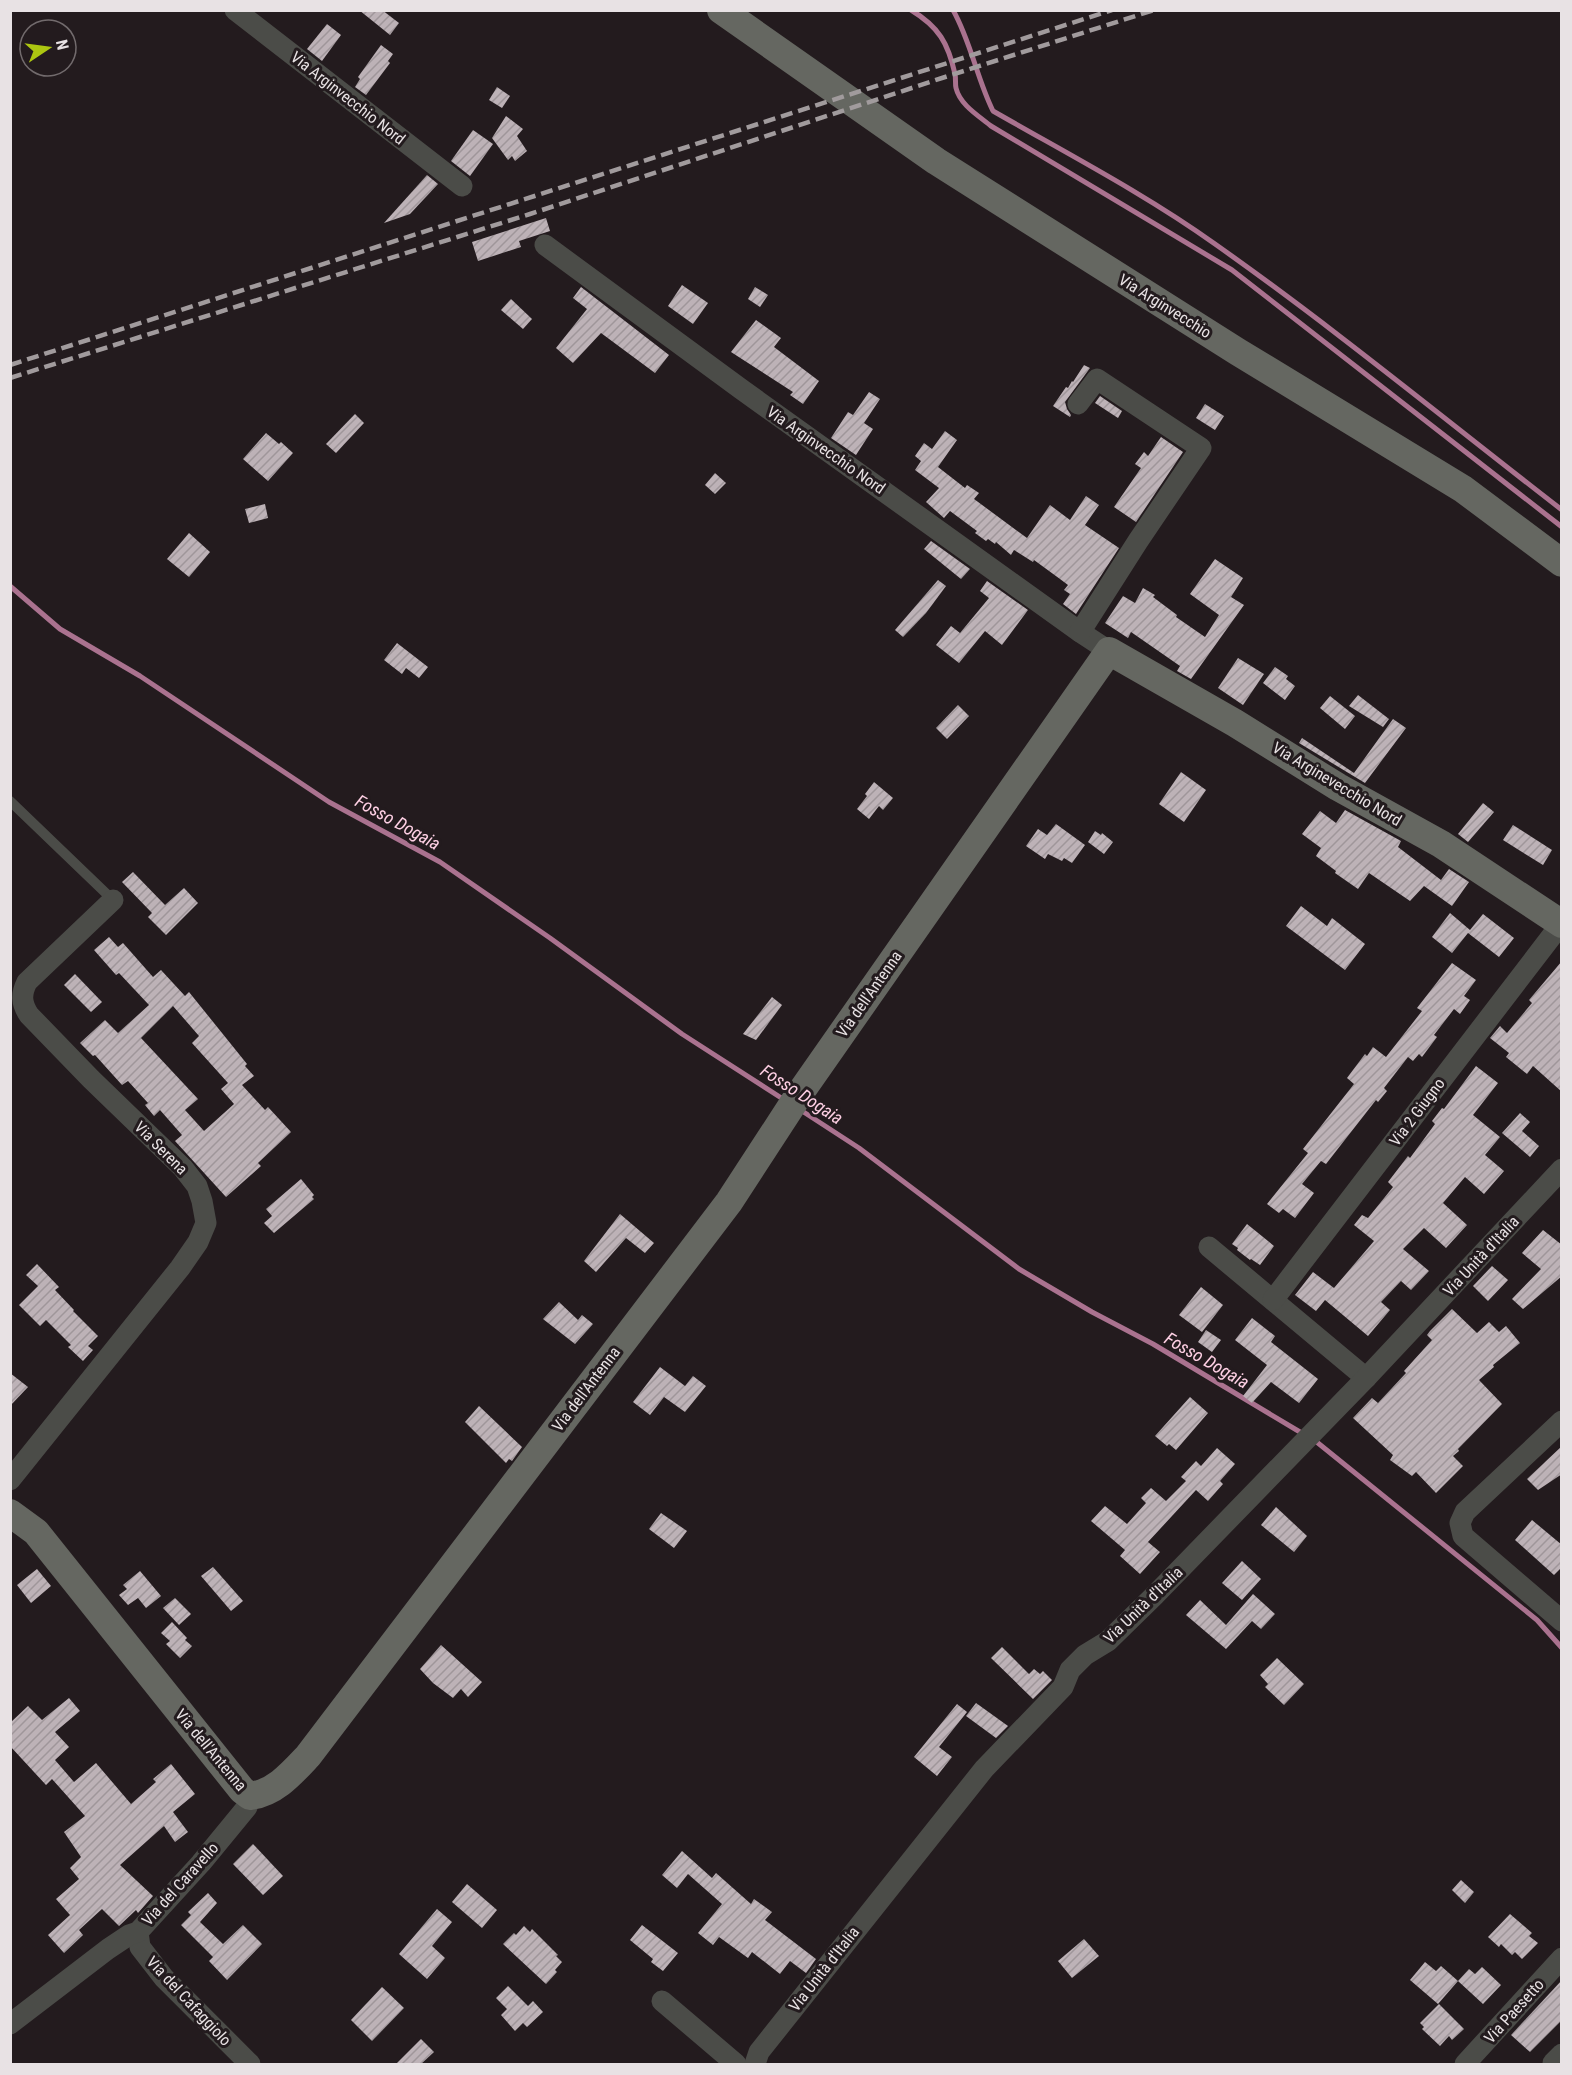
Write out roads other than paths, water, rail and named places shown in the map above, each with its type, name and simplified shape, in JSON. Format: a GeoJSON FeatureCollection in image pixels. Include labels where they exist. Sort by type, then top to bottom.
{"type":"FeatureCollection","features":[{"type":"Feature","properties":{"kind":"street","name":"Via Arginvecchio Nord"},"geometry":{"type":"LineString","coordinates":[[235,10],[462,186]]}},
{"type":"Feature","properties":{"kind":"street","name":"Via Arginvecchio"},"geometry":{"type":"LineString","coordinates":[[720,10],[936,161],[1238,352],[1463,489],[1562,563]]}},
{"type":"Feature","properties":{"kind":"street","name":"Via Arginvecchio Nord"},"geometry":{"type":"LineString","coordinates":[[545,245],[741,389],[1109,651]]}},
{"type":"Feature","properties":{"kind":"street"},"geometry":{"type":"LineString","coordinates":[[1078,404],[1097,379],[1201,448],[1080,632]]}},
{"type":"Feature","properties":{"kind":"street","name":"Via Arginevecchio Nord"},"geometry":{"type":"LineString","coordinates":[[1109,651],[1235,723],[1338,787],[1441,844],[1561,924]]}},
{"type":"Feature","properties":{"kind":"street","name":"Via dell'Antenna"},"geometry":{"type":"LineString","coordinates":[[10,1513],[36,1532],[224,1769],[250,1796],[261,1795],[288,1778],[308,1756],[729,1202],[792,1106],[1109,651]]}},
{"type":"Feature","properties":{"kind":"street","name":"Via Serena"},"geometry":{"type":"LineString","coordinates":[[10,1480],[180,1268],[198,1242],[206,1223],[197,1186],[183,1168],[91,1079],[29,1015],[22,1002],[27,982],[113,900]]}},
{"type":"Feature","properties":{"kind":"street","name":"Via 2 Giugno"},"geometry":{"type":"LineString","coordinates":[[1273,1300],[1561,924]]}},
{"type":"Feature","properties":{"kind":"street","name":"Via Unità d'Italia"},"geometry":{"type":"LineString","coordinates":[[755,2064],[759,2052],[839,1950],[984,1769],[1063,1687],[1070,1670],[1085,1655],[1108,1641],[1155,1595],[1366,1378],[1562,1169]]}},
{"type":"Feature","properties":{"kind":"street"},"geometry":{"type":"LineString","coordinates":[[1209,1247],[1366,1378]]}},
{"type":"Feature","properties":{"kind":"street"},"geometry":{"type":"LineString","coordinates":[[1562,1421],[1465,1512],[1460,1523],[1463,1536],[1562,1621]]}},
{"type":"Feature","properties":{"kind":"street","name":"Via del Caravello"},"geometry":{"type":"LineString","coordinates":[[10,2024],[108,1949],[129,1935],[138,1932],[247,1807],[250,1796]]}},
{"type":"Feature","properties":{"kind":"street","name":"Via del Cafaggiolo"},"geometry":{"type":"LineString","coordinates":[[138,1932],[140,1947],[164,1978],[250,2064]]}},
{"type":"Feature","properties":{"kind":"street","name":"Via Paesetto"},"geometry":{"type":"LineString","coordinates":[[1465,2064],[1562,1958]]}},
{"type":"Feature","properties":{"kind":"street"},"geometry":{"type":"LineString","coordinates":[[663,2001],[736,2064]]}},
{"type":"Feature","properties":{"kind":"lane"},"geometry":{"type":"LineString","coordinates":[[10,801],[113,900]]}},
{"type":"Feature","properties":{"kind":"waterway"},"geometry":{"type":"LineString","coordinates":[[911,10],[929,23],[941,37],[949,53],[956,88],[961,100],[991,126],[1232,270],[1562,527]]}},
{"type":"Feature","properties":{"kind":"waterway"},"geometry":{"type":"LineString","coordinates":[[953,10],[965,35],[993,111],[1134,191],[1215,244],[1347,342],[1562,510]]}},
{"type":"Feature","properties":{"kind":"waterway","name":"Fosso Dogaia"},"geometry":{"type":"LineString","coordinates":[[10,586],[60,629],[140,676],[329,802],[440,862],[682,1034],[786,1101]]}},
{"type":"Feature","properties":{"kind":"waterway","name":"Fosso Dogaia"},"geometry":{"type":"LineString","coordinates":[[799,1109],[859,1148],[1019,1269],[1092,1312],[1153,1344],[1305,1435]]}},
{"type":"Feature","properties":{"kind":"waterway","name":"Fosso Dogaia"},"geometry":{"type":"LineString","coordinates":[[1313,1439],[1537,1620],[1562,1648]]}},
{"type":"Feature","properties":{"kind":"railway"},"geometry":{"type":"LineString","coordinates":[[10,365],[1112,10]]}},
{"type":"Feature","properties":{"kind":"railway"},"geometry":{"type":"LineString","coordinates":[[10,378],[530,214],[1154,10]]}}]}
